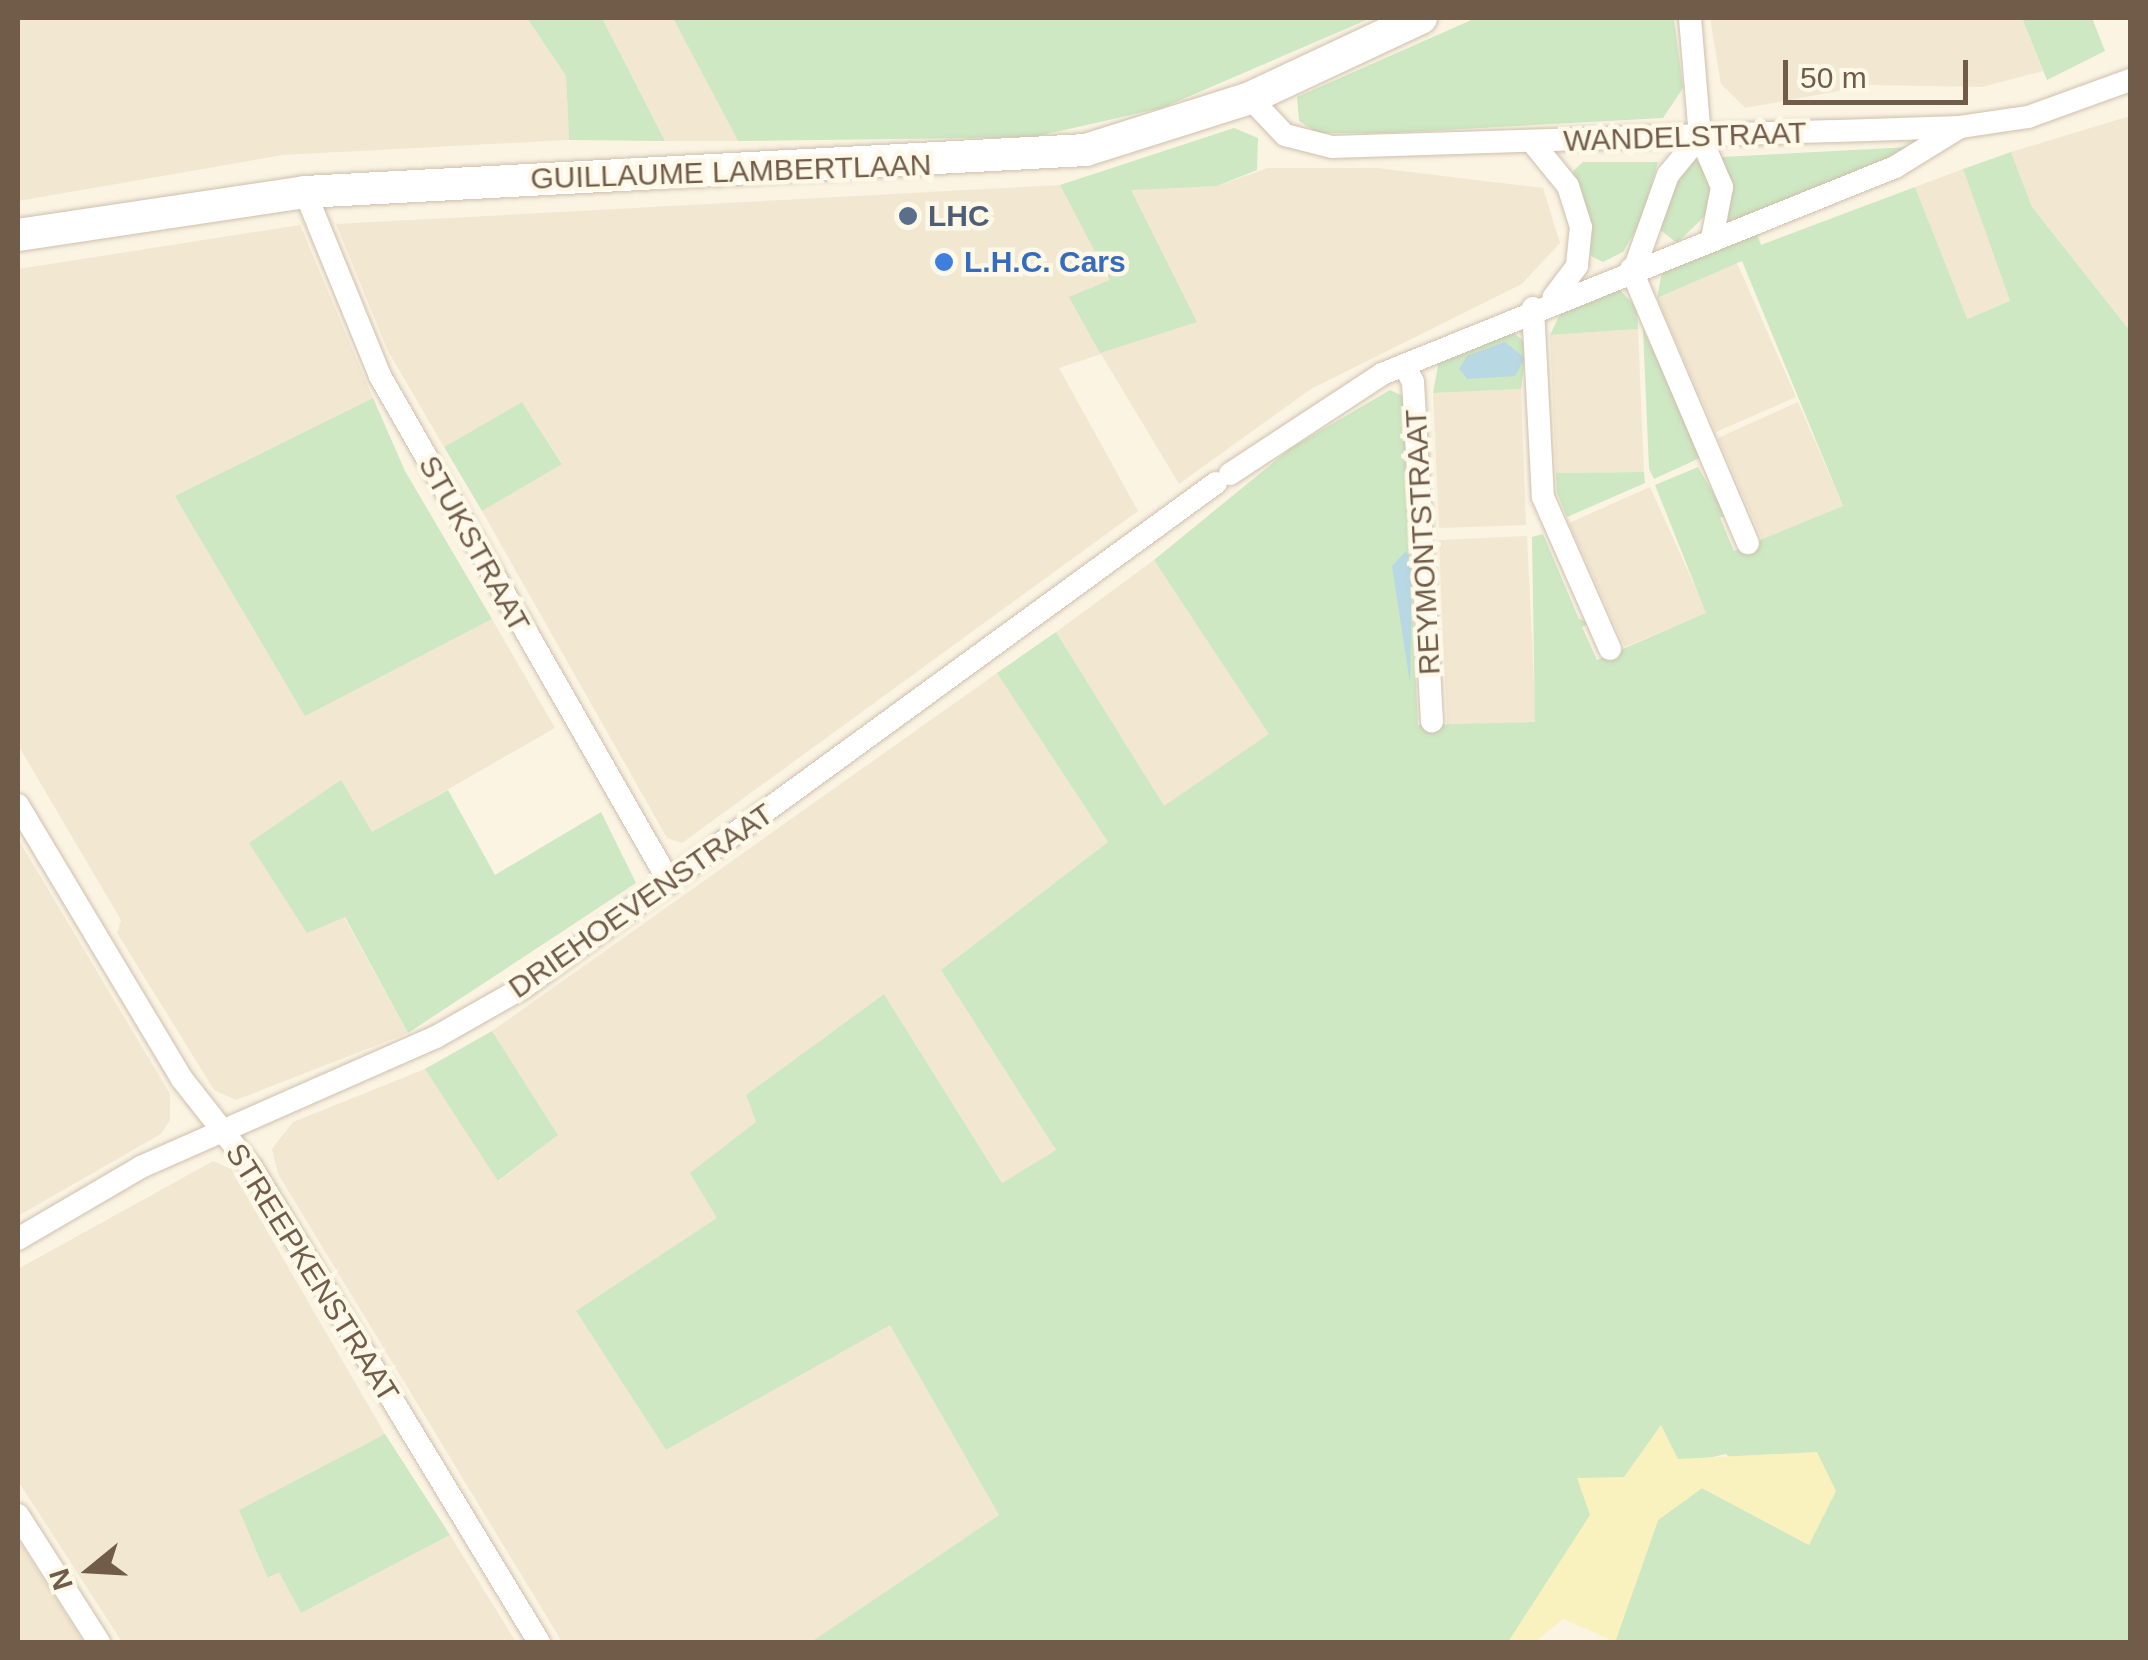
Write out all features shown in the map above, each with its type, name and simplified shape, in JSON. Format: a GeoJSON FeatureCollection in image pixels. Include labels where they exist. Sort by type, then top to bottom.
{"type":"FeatureCollection","features":[{"type":"Feature","properties":{"kind":"street","name":"GUILLAUME LAMBERTLAAN"},"geometry":{"type":"LineString","coordinates":[[18,235],[305,192],[1020,160],[1105,145],[1250,98],[1421,18]]}},
{"type":"Feature","properties":{"kind":"street"},"geometry":{"type":"LineString","coordinates":[[1690,18],[1700,136],[1722,187],[1712,238]]}},
{"type":"Feature","properties":{"kind":"street","name":"WANDELSTRAAT"},"geometry":{"type":"LineString","coordinates":[[1250,98],[1303,143],[1533,142],[1960,127],[2028,117],[2130,80]]}},
{"type":"Feature","properties":{"kind":"street","name":"DRIEHOEVENSTRAAT"},"geometry":{"type":"LineString","coordinates":[[18,1239],[220,1130],[436,1037],[670,883],[1292,426],[1404,364],[1541,305],[1895,168],[1960,127]]}},
{"type":"Feature","properties":{"kind":"street"},"geometry":{"type":"LineString","coordinates":[[1700,136],[1668,175],[1633,268],[1748,543]]}},
{"type":"Feature","properties":{"kind":"street"},"geometry":{"type":"LineString","coordinates":[[1533,142],[1568,186],[1581,227],[1576,266],[1541,305],[1543,497],[1610,649]]}},
{"type":"Feature","properties":{"kind":"street","name":"STUKSTRAAT"},"geometry":{"type":"LineString","coordinates":[[305,192],[380,376],[670,883]]}},
{"type":"Feature","properties":{"kind":"street","name":"REYMONTSTRAAT"},"geometry":{"type":"LineString","coordinates":[[1404,364],[1414,382],[1432,721]]}},
{"type":"Feature","properties":{"kind":"street","name":"STREEPKENSTRAAT"},"geometry":{"type":"LineString","coordinates":[[18,805],[220,1130],[252,1168],[539,1642]]}},
{"type":"Feature","properties":{"kind":"street"},"geometry":{"type":"LineString","coordinates":[[18,1515],[99,1642]]}},
{"type":"Feature","properties":{"kind":"shaded area"},"geometry":{"type":"Polygon","coordinates":[[[18,18],[527,18],[566,76],[569,140],[283,155],[18,201],[18,18]]]}},
{"type":"Feature","properties":{"kind":"shaded area"},"geometry":{"type":"Polygon","coordinates":[[[602,18],[673,18],[738,141],[665,141],[602,18]]]}},
{"type":"Feature","properties":{"kind":"shaded area"},"geometry":{"type":"Polygon","coordinates":[[[1710,18],[2022,18],[2043,71],[1982,87],[1872,85],[1745,108],[1721,84],[1710,18]]]}},
{"type":"Feature","properties":{"kind":"shaded area"},"geometry":{"type":"Polygon","coordinates":[[[2130,116],[2130,331],[2032,207],[2011,152],[2130,116]]]}},
{"type":"Feature","properties":{"kind":"shaded area"},"geometry":{"type":"Polygon","coordinates":[[[1268,168],[1377,168],[1543,188],[1560,243],[1522,284],[1311,389],[1179,484],[1101,354],[1059,368],[1138,511],[682,843],[667,838],[482,511],[562,463],[522,402],[444,447],[388,351],[336,224],[1060,185],[1111,280],[1101,353],[1130,189],[1217,186],[1268,168]]]}},
{"type":"Feature","properties":{"kind":"shaded area"},"geometry":{"type":"Polygon","coordinates":[[[1963,169],[2010,301],[1966,319],[1915,187],[1963,169]]]}},
{"type":"Feature","properties":{"kind":"shaded area"},"geometry":{"type":"Polygon","coordinates":[[[300,225],[373,398],[176,496],[305,715],[492,619],[555,728],[372,833],[344,917],[408,1033],[236,1100],[214,1090],[117,933],[121,920],[18,745],[18,269],[300,225]]]}},
{"type":"Feature","properties":{"kind":"shaded area"},"geometry":{"type":"Polygon","coordinates":[[[1737,263],[1796,397],[1716,432],[1657,298],[1737,263]]]}},
{"type":"Feature","properties":{"kind":"shaded area"},"geometry":{"type":"Polygon","coordinates":[[[1638,329],[1644,472],[1556,473],[1550,335],[1638,329]]]}},
{"type":"Feature","properties":{"kind":"shaded area"},"geometry":{"type":"Polygon","coordinates":[[[1521,389],[1526,525],[1439,528],[1433,393],[1521,389]]]}},
{"type":"Feature","properties":{"kind":"shaded area"},"geometry":{"type":"Polygon","coordinates":[[[1798,402],[1843,506],[1763,541],[1718,438],[1798,402]]]}},
{"type":"Feature","properties":{"kind":"shaded area"},"geometry":{"type":"Polygon","coordinates":[[[1650,487],[1707,613],[1625,647],[1569,523],[1650,487]]]}},
{"type":"Feature","properties":{"kind":"shaded area"},"geometry":{"type":"Polygon","coordinates":[[[1527,536],[1536,722],[1447,725],[1439,540],[1527,536]]]}},
{"type":"Feature","properties":{"kind":"shaded area"},"geometry":{"type":"Polygon","coordinates":[[[1154,560],[1270,734],[1164,807],[1056,632],[1154,560]]]}},
{"type":"Feature","properties":{"kind":"shaded area"},"geometry":{"type":"Polygon","coordinates":[[[997,673],[1108,842],[941,970],[1056,1150],[1002,1183],[884,994],[746,1095],[756,1122],[718,1218],[576,1311],[666,1450],[890,1324],[999,1515],[811,1642],[562,1642],[278,1174],[272,1149],[293,1122],[425,1069],[499,1181],[558,1135],[492,1031],[997,673]]]}},
{"type":"Feature","properties":{"kind":"shaded area"},"geometry":{"type":"Polygon","coordinates":[[[18,839],[170,1094],[170,1120],[161,1134],[18,1216],[18,839]]]}},
{"type":"Feature","properties":{"kind":"shaded area"},"geometry":{"type":"Polygon","coordinates":[[[213,1161],[231,1169],[385,1434],[240,1510],[269,1578],[279,1571],[301,1613],[450,1535],[516,1642],[122,1642],[18,1481],[18,1269],[213,1161]]]}},
{"type":"Feature","properties":{"kind":"shaded area"},"geometry":{"type":"Polygon","coordinates":[[[18,1540],[74,1627],[83,1642],[18,1642],[18,1540]]]}},
{"type":"Feature","properties":{"kind":"green space"},"geometry":{"type":"Polygon","coordinates":[[[527,18],[602,18],[665,141],[569,140],[566,76],[527,18]]]}},
{"type":"Feature","properties":{"kind":"green space"},"geometry":{"type":"Polygon","coordinates":[[[673,18],[1371,18],[1162,108],[1033,137],[738,141],[673,18]]]}},
{"type":"Feature","properties":{"kind":"green space"},"geometry":{"type":"Polygon","coordinates":[[[1476,18],[1674,18],[1683,88],[1663,118],[1387,133],[1318,133],[1299,121],[1297,97],[1476,18]]]}},
{"type":"Feature","properties":{"kind":"green space"},"geometry":{"type":"Polygon","coordinates":[[[2022,18],[2092,18],[2105,51],[2047,80],[2022,18]]]}},
{"type":"Feature","properties":{"kind":"green space"},"geometry":{"type":"Polygon","coordinates":[[[1234,128],[1258,138],[1257,170],[1217,186],[1131,190],[1197,322],[1100,353],[1069,297],[1110,280],[1060,185],[1234,128]]]}},
{"type":"Feature","properties":{"kind":"green space"},"geometry":{"type":"Polygon","coordinates":[[[1910,147],[1912,152],[1728,222],[1722,157],[1910,147]]]}},
{"type":"Feature","properties":{"kind":"green space"},"geometry":{"type":"Polygon","coordinates":[[[2011,152],[2032,207],[2130,331],[2130,1642],[1615,1642],[1658,1520],[1702,1488],[1809,1545],[1726,1454],[1624,1477],[1508,1642],[811,1642],[999,1515],[890,1325],[666,1450],[576,1311],[717,1218],[690,1173],[756,1122],[746,1095],[884,994],[1002,1183],[1056,1150],[941,970],[1108,842],[997,673],[1056,632],[1164,806],[1269,734],[1154,560],[1291,448],[1390,390],[1407,398],[1412,454],[1405,455],[1418,725],[1535,722],[1532,537],[1543,534],[1579,619],[1590,623],[1582,627],[1597,660],[1706,613],[1655,485],[1698,467],[1726,515],[1720,518],[1734,551],[1843,506],[1742,261],[1657,298],[1663,267],[1755,229],[1761,245],[1915,187],[1967,319],[2010,301],[1963,169],[2011,152]]]}},
{"type":"Feature","properties":{"kind":"green space"},"geometry":{"type":"Polygon","coordinates":[[[1695,159],[1712,176],[1710,211],[1677,243],[1659,229],[1675,175],[1695,159]]]}},
{"type":"Feature","properties":{"kind":"green space"},"geometry":{"type":"Polygon","coordinates":[[[1583,162],[1658,162],[1641,221],[1623,252],[1603,262],[1591,256],[1573,171],[1583,162]]]}},
{"type":"Feature","properties":{"kind":"green space"},"geometry":{"type":"Polygon","coordinates":[[[1619,289],[1637,308],[1638,329],[1550,335],[1560,314],[1619,289]]]}},
{"type":"Feature","properties":{"kind":"green space"},"geometry":{"type":"Polygon","coordinates":[[[1643,329],[1702,457],[1654,479],[1649,469],[1643,329]]]}},
{"type":"Feature","properties":{"kind":"green space"},"geometry":{"type":"Polygon","coordinates":[[[1513,332],[1527,344],[1521,389],[1433,393],[1439,360],[1513,332]]]}},
{"type":"Feature","properties":{"kind":"green space"},"geometry":{"type":"Polygon","coordinates":[[[373,398],[405,471],[492,619],[305,716],[175,496],[373,398]]]}},
{"type":"Feature","properties":{"kind":"green space"},"geometry":{"type":"Polygon","coordinates":[[[522,402],[562,464],[482,511],[444,447],[522,402]]]}},
{"type":"Feature","properties":{"kind":"green space"},"geometry":{"type":"Polygon","coordinates":[[[1644,472],[1645,483],[1567,517],[1557,493],[1556,473],[1644,472]]]}},
{"type":"Feature","properties":{"kind":"green space"},"geometry":{"type":"Polygon","coordinates":[[[341,780],[372,832],[448,790],[495,875],[601,812],[636,883],[408,1033],[345,917],[307,933],[249,843],[341,780]]]}},
{"type":"Feature","properties":{"kind":"green space"},"geometry":{"type":"Polygon","coordinates":[[[492,1031],[558,1135],[498,1181],[425,1069],[492,1031]]]}},
{"type":"Feature","properties":{"kind":"green space"},"geometry":{"type":"Polygon","coordinates":[[[385,1434],[450,1535],[301,1613],[279,1572],[268,1578],[239,1510],[385,1434]]]}},
{"type":"Feature","properties":{"kind":"sand"},"geometry":{"type":"Polygon","coordinates":[[[1661,1425],[1678,1459],[1817,1452],[1836,1491],[1809,1545],[1702,1488],[1658,1520],[1615,1642],[1563,1619],[1535,1642],[1508,1642],[1590,1515],[1577,1478],[1624,1477],[1661,1425]]]}},
{"type":"Feature","properties":{"kind":"water"},"geometry":{"type":"Polygon","coordinates":[[[1505,342],[1525,358],[1515,376],[1467,379],[1459,369],[1467,356],[1505,342]]]}},
{"type":"Feature","properties":{"kind":"water"},"geometry":{"type":"Polygon","coordinates":[[[1406,551],[1412,565],[1410,683],[1392,566],[1406,551]]]}},
{"type":"Feature","properties":{"kind":"place","name":"LHC"},"geometry":{"type":"Point","coordinates":[908,216]}},
{"type":"Feature","properties":{"kind":"place","name":"L.H.C. Cars"},"geometry":{"type":"Point","coordinates":[944,262]}}]}
